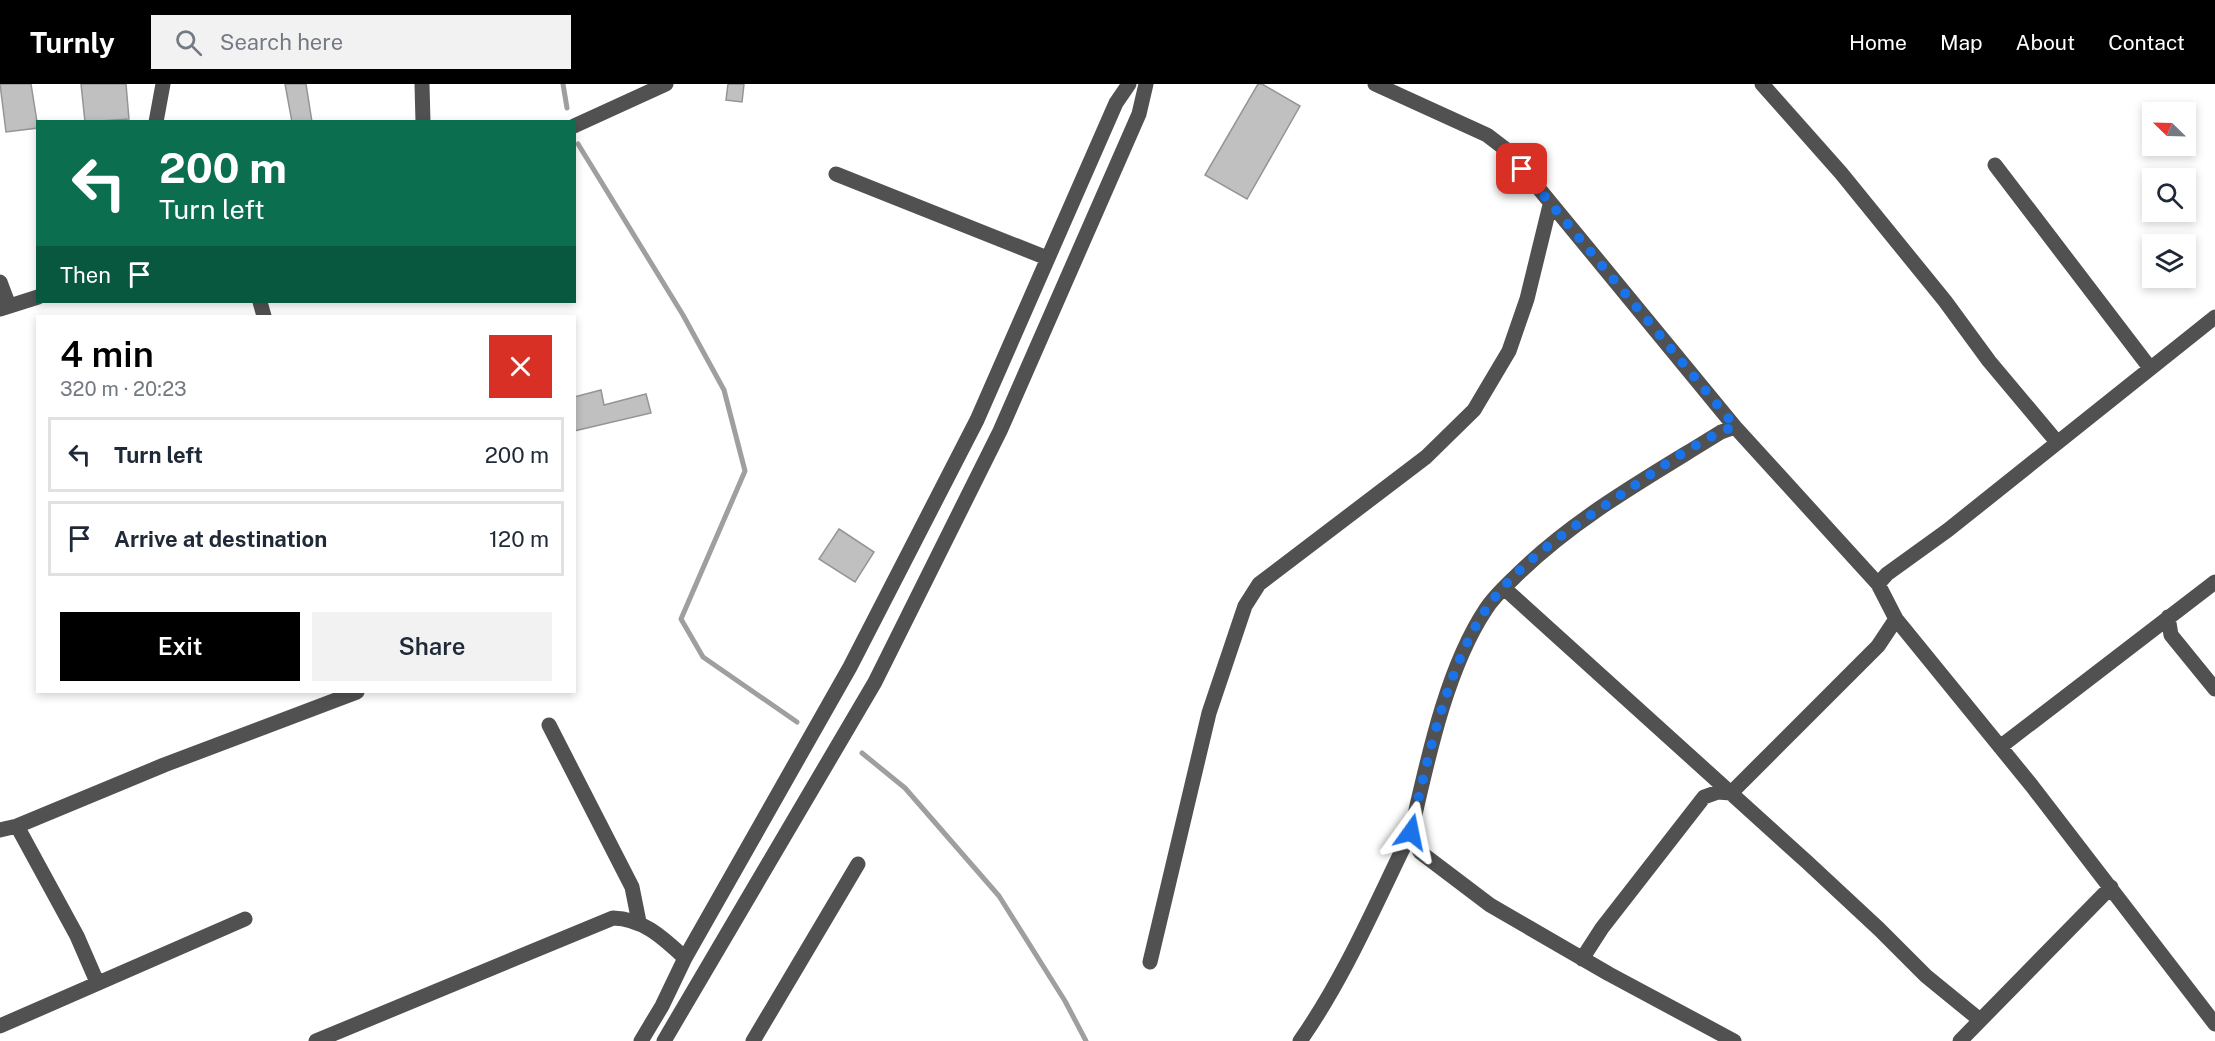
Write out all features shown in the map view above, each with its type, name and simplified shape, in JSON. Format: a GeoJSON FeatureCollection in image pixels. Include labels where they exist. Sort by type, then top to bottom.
{"type":"FeatureCollection","features":[{"type":"Feature","properties":{"kind":"street"},"geometry":{"type":"LineString","coordinates":[[156,120],[163,84]]}},
{"type":"Feature","properties":{"kind":"street"},"geometry":{"type":"LineString","coordinates":[[422,84],[423,120]]}},
{"type":"Feature","properties":{"kind":"street"},"geometry":{"type":"LineString","coordinates":[[576,125],[666,84]]}},
{"type":"Feature","properties":{"kind":"street"},"geometry":{"type":"LineString","coordinates":[[641,1041],[685,958],[861,646],[978,420],[1116,103],[1129,84]]}},
{"type":"Feature","properties":{"kind":"street"},"geometry":{"type":"LineString","coordinates":[[664,1041],[875,682],[1000,431],[1135,125],[1146,84]]}},
{"type":"Feature","properties":{"kind":"street"},"geometry":{"type":"LineString","coordinates":[[1375,84],[1487,135],[1508,151],[1735,426],[1878,584],[1896,619],[2111,887],[2215,1024]]}},
{"type":"Feature","properties":{"kind":"street"},"geometry":{"type":"LineString","coordinates":[[1770,86],[1945,301],[1989,361],[2057,442]]}},
{"type":"Feature","properties":{"kind":"street"},"geometry":{"type":"LineString","coordinates":[[1995,165],[2150,368]]}},
{"type":"Feature","properties":{"kind":"street"},"geometry":{"type":"LineString","coordinates":[[836,174],[1047,258]]}},
{"type":"Feature","properties":{"kind":"street"},"geometry":{"type":"LineString","coordinates":[[1150,962],[1209,713],[1245,606],[1259,585],[1426,457],[1474,410],[1509,351],[1527,299],[1551,205]]}},
{"type":"Feature","properties":{"kind":"street"},"geometry":{"type":"LineString","coordinates":[[0,282],[5,308],[36,298]]}},
{"type":"Feature","properties":{"kind":"street"},"geometry":{"type":"LineString","coordinates":[[1878,584],[1887,573],[1948,530],[2215,317]]}},
{"type":"Feature","properties":{"kind":"street"},"geometry":{"type":"LineString","coordinates":[[1300,1041],[1336,984],[1411,832],[1438,725],[1463,654],[1487,608],[1503,588],[1544,549],[1575,525],[1721,432],[1735,426]]}},
{"type":"Feature","properties":{"kind":"street"},"geometry":{"type":"LineString","coordinates":[[2000,747],[2215,582]]}},
{"type":"Feature","properties":{"kind":"street"},"geometry":{"type":"LineString","coordinates":[[1503,588],[1731,793],[1879,929],[1926,976],[1980,1020]]}},
{"type":"Feature","properties":{"kind":"street"},"geometry":{"type":"LineString","coordinates":[[2169,617],[2171,635],[2215,689]]}},
{"type":"Feature","properties":{"kind":"street"},"geometry":{"type":"LineString","coordinates":[[1582,959],[1602,928],[1704,798],[1718,792],[1731,793],[1878,646],[1896,619]]}},
{"type":"Feature","properties":{"kind":"street"},"geometry":{"type":"LineString","coordinates":[[0,830],[17,826],[164,765],[354,693]]}},
{"type":"Feature","properties":{"kind":"street"},"geometry":{"type":"LineString","coordinates":[[549,725],[632,887],[639,922]]}},
{"type":"Feature","properties":{"kind":"street"},"geometry":{"type":"LineString","coordinates":[[17,826],[76,936],[97,982]]}},
{"type":"Feature","properties":{"kind":"street"},"geometry":{"type":"LineString","coordinates":[[1411,832],[1420,852],[1490,905],[1582,959],[1734,1041]]}},
{"type":"Feature","properties":{"kind":"street"},"geometry":{"type":"LineString","coordinates":[[753,1041],[858,864]]}},
{"type":"Feature","properties":{"kind":"street"},"geometry":{"type":"LineString","coordinates":[[1960,1041],[2111,887]]}},
{"type":"Feature","properties":{"kind":"street"},"geometry":{"type":"LineString","coordinates":[[316,1041],[613,918],[626,918],[639,922],[655,931],[685,958]]}},
{"type":"Feature","properties":{"kind":"street"},"geometry":{"type":"LineString","coordinates":[[0,1026],[245,919]]}},
{"type":"Feature","properties":{"kind":"building"},"geometry":{"type":"Polygon","coordinates":[[[0,84],[31,84],[36,128],[6,132],[0,84]]]}},
{"type":"Feature","properties":{"kind":"building"},"geometry":{"type":"Polygon","coordinates":[[[81,84],[126,84],[129,119],[85,120],[81,84]]]}},
{"type":"Feature","properties":{"kind":"building"},"geometry":{"type":"Polygon","coordinates":[[[285,84],[306,84],[312,120],[292,120],[285,84]]]}},
{"type":"Feature","properties":{"kind":"building"},"geometry":{"type":"Polygon","coordinates":[[[728,84],[744,84],[742,102],[726,100],[728,84]]]}},
{"type":"Feature","properties":{"kind":"building"},"geometry":{"type":"Polygon","coordinates":[[[1258,84],[1262,84],[1300,106],[1247,199],[1205,175],[1258,84]]]}},
{"type":"Feature","properties":{"kind":"building"},"geometry":{"type":"Polygon","coordinates":[[[601,390],[604,405],[646,394],[651,413],[576,431],[576,396],[601,390]]]}},
{"type":"Feature","properties":{"kind":"building"},"geometry":{"type":"Polygon","coordinates":[[[839,529],[874,552],[855,582],[819,559],[839,529]]]}},
{"type":"Feature","properties":{"kind":"waterway"},"geometry":{"type":"LineString","coordinates":[[563,84],[567,108]]}},
{"type":"Feature","properties":{"kind":"waterway"},"geometry":{"type":"LineString","coordinates":[[578,144],[683,315],[724,390],[745,471],[681,619],[703,657],[797,722]]}},
{"type":"Feature","properties":{"kind":"waterway"},"geometry":{"type":"LineString","coordinates":[[862,753],[905,788],[999,896],[1065,1001],[1086,1041]]}},
{"type":"Feature","properties":{"kind":"route"},"geometry":{"type":"LineString","coordinates":[[1411,832],[1444,705],[1467,644],[1487,608],[1503,588],[1544,549],[1575,525],[1701,444],[1735,426],[1522,169]]}}]}
